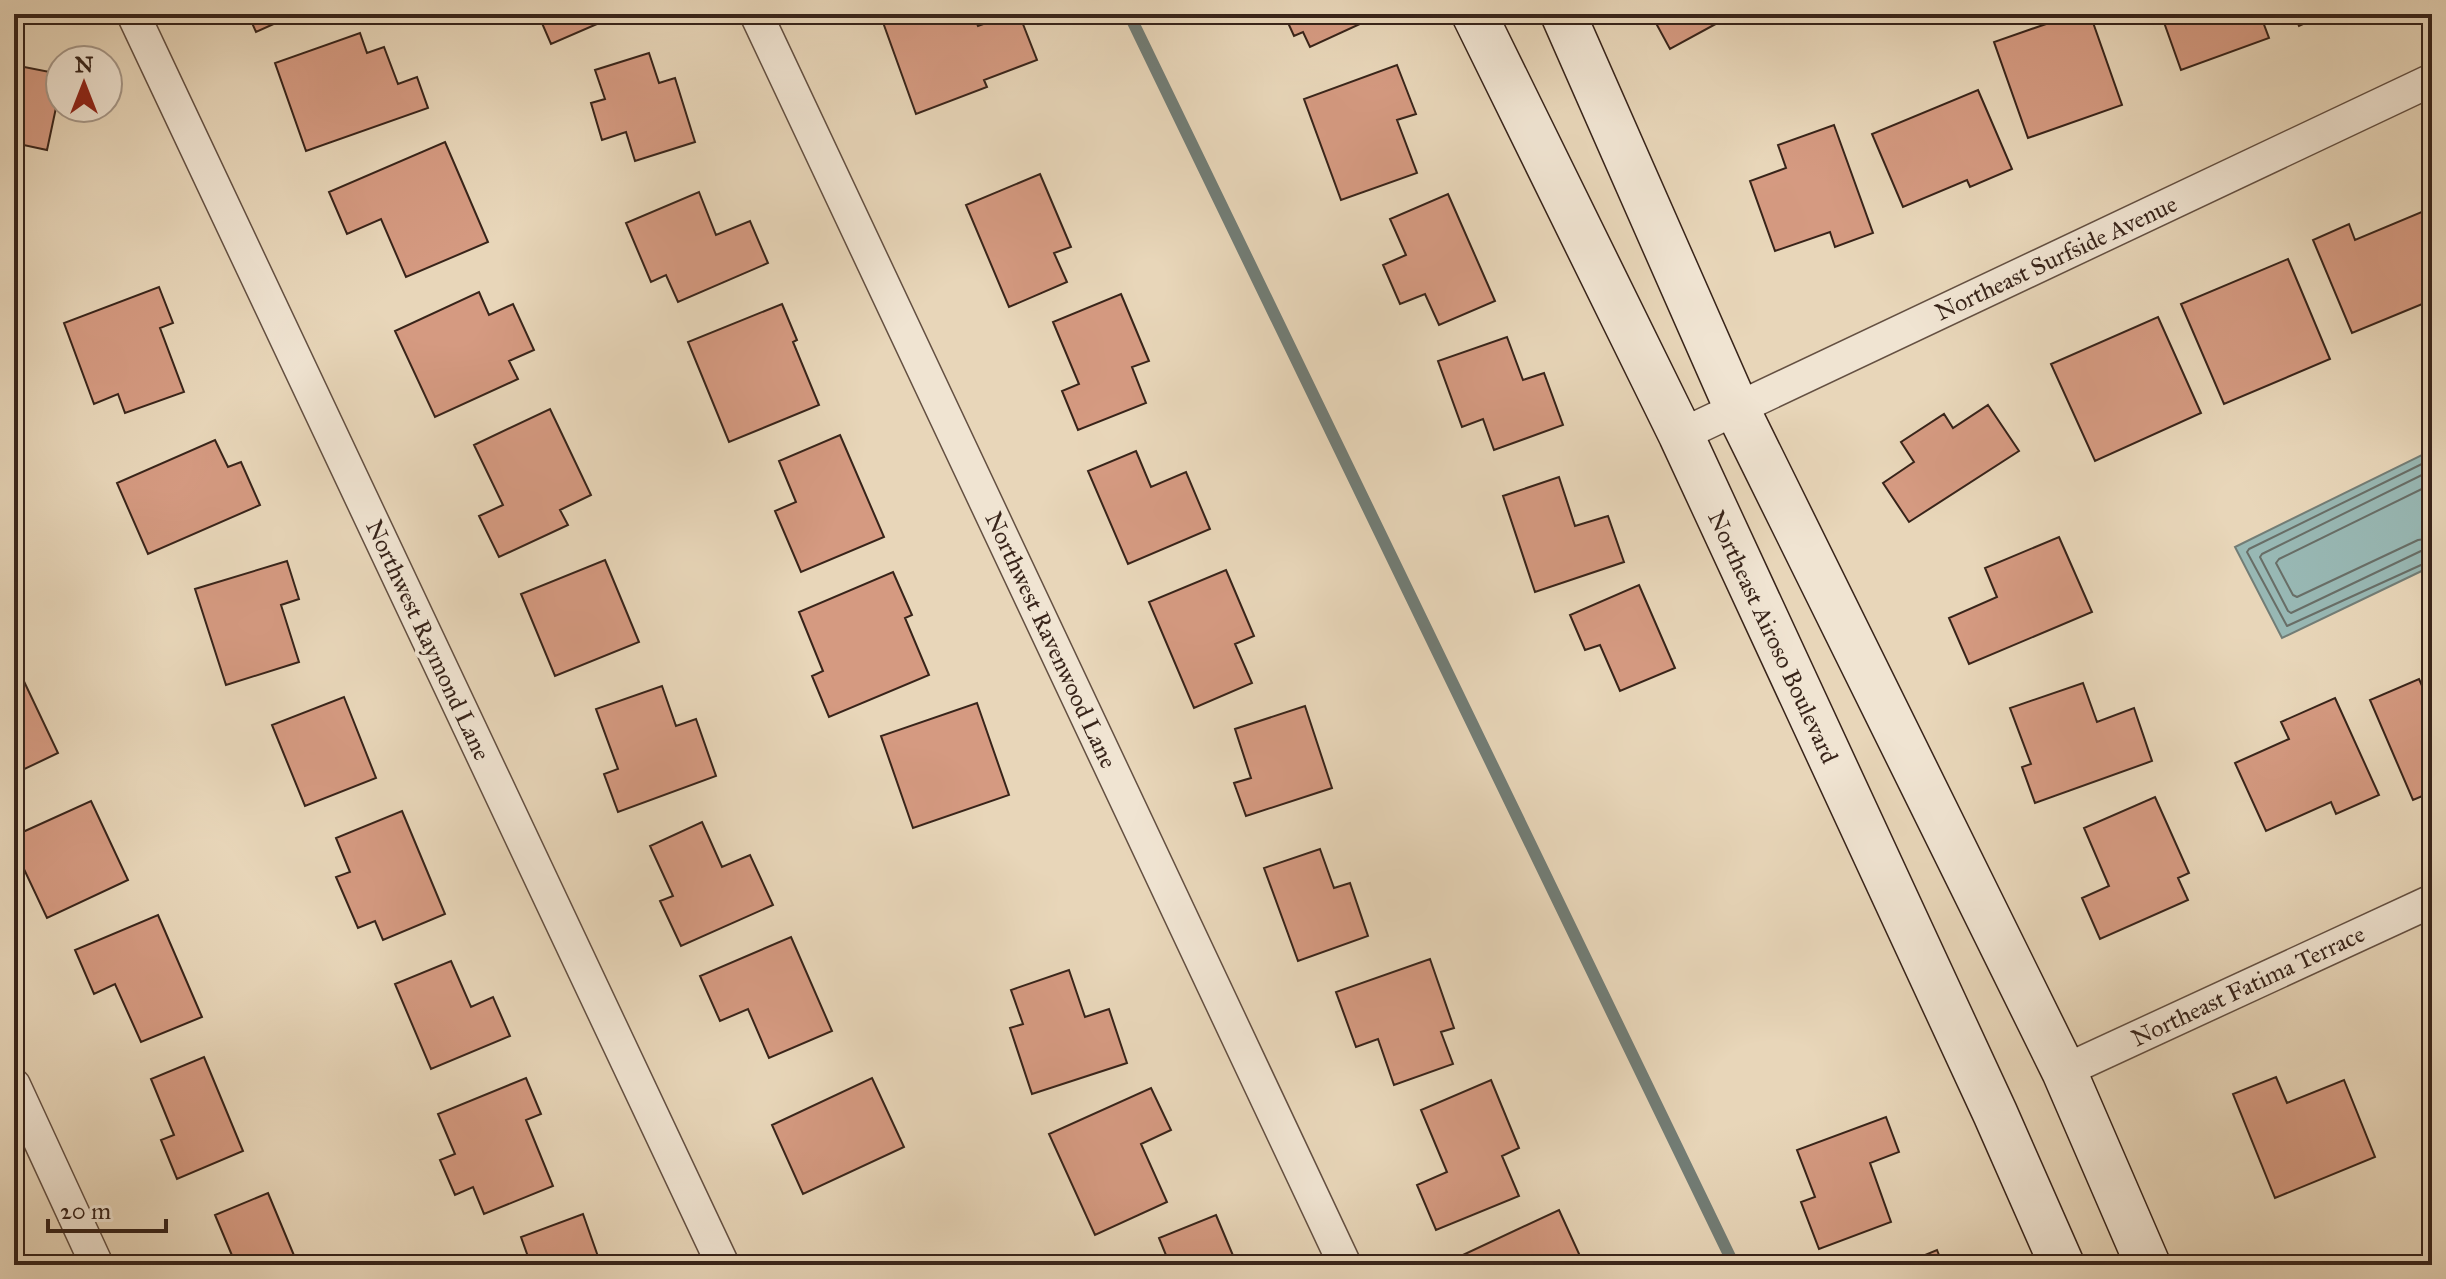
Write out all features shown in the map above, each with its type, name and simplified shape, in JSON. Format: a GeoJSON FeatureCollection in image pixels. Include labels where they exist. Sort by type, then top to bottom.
{"type":"FeatureCollection","features":[{"type":"Feature","properties":{"kind":"main road","name":"Northeast Airoso Boulevard"},"geometry":{"type":"LineString","coordinates":[[1474,14],[1681,435],[1995,1113],[2062,1265]]}},
{"type":"Feature","properties":{"kind":"main road"},"geometry":{"type":"LineString","coordinates":[[1563,14],[1737,409],[2064,1071],[2148,1265]]}},
{"type":"Feature","properties":{"kind":"street","name":"Northwest Raymond Lane"},"geometry":{"type":"LineString","coordinates":[[133,14],[723,1265]]}},
{"type":"Feature","properties":{"kind":"street","name":"Northwest Ravenwood Lane"},"geometry":{"type":"LineString","coordinates":[[756,14],[1345,1265]]}},
{"type":"Feature","properties":{"kind":"street","name":"Northeast Surfside Avenue"},"geometry":{"type":"LineString","coordinates":[[1681,435],[2432,80]]}},
{"type":"Feature","properties":{"kind":"street","name":"Northeast Fatima Terrace"},"geometry":{"type":"LineString","coordinates":[[2064,1071],[2432,901]]}},
{"type":"Feature","properties":{"kind":"street"},"geometry":{"type":"LineString","coordinates":[[14,1085],[97,1265]]}},
{"type":"Feature","properties":{"kind":"water"},"geometry":{"type":"Polygon","coordinates":[[[2432,450],[2432,566],[2282,638],[2235,547],[2432,450]]]}},
{"type":"Feature","properties":{"kind":"building"},"geometry":{"type":"Polygon","coordinates":[[[248,14],[296,14],[256,32],[248,14]]]}},
{"type":"Feature","properties":{"kind":"building"},"geometry":{"type":"Polygon","coordinates":[[[538,14],[620,14],[551,44],[538,14]]]}},
{"type":"Feature","properties":{"kind":"building"},"geometry":{"type":"Polygon","coordinates":[[[880,14],[973,14],[978,26],[1019,14],[1037,60],[984,80],[987,87],[916,114],[880,14]]]}},
{"type":"Feature","properties":{"kind":"building"},"geometry":{"type":"Polygon","coordinates":[[[1284,14],[1371,14],[1373,18],[1310,47],[1303,32],[1294,36],[1284,14]]]}},
{"type":"Feature","properties":{"kind":"building"},"geometry":{"type":"Polygon","coordinates":[[[1651,14],[1734,14],[1670,49],[1651,14]]]}},
{"type":"Feature","properties":{"kind":"building"},"geometry":{"type":"Polygon","coordinates":[[[2075,14],[2090,14],[2122,105],[2028,138],[1994,42],[2075,14]]]}},
{"type":"Feature","properties":{"kind":"building"},"geometry":{"type":"Polygon","coordinates":[[[2161,14],[2260,14],[2269,38],[2181,70],[2161,14]]]}},
{"type":"Feature","properties":{"kind":"building"},"geometry":{"type":"Polygon","coordinates":[[[2294,14],[2325,14],[2299,26],[2294,14]]]}},
{"type":"Feature","properties":{"kind":"building"},"geometry":{"type":"Polygon","coordinates":[[[360,33],[367,53],[384,47],[398,84],[417,77],[428,108],[306,151],[275,63],[360,33]]]}},
{"type":"Feature","properties":{"kind":"building"},"geometry":{"type":"Polygon","coordinates":[[[649,53],[659,83],[675,78],[695,142],[635,161],[626,132],[602,140],[591,103],[605,99],[595,70],[649,53]]]}},
{"type":"Feature","properties":{"kind":"building"},"geometry":{"type":"Polygon","coordinates":[[[14,65],[44,71],[44,124],[53,124],[47,150],[14,143],[14,65]]]}},
{"type":"Feature","properties":{"kind":"building"},"geometry":{"type":"Polygon","coordinates":[[[1397,65],[1416,114],[1397,120],[1417,173],[1341,200],[1304,99],[1397,65]]]}},
{"type":"Feature","properties":{"kind":"building"},"geometry":{"type":"Polygon","coordinates":[[[1978,90],[2012,169],[1970,187],[1967,180],[1903,207],[1872,134],[1978,90]]]}},
{"type":"Feature","properties":{"kind":"building"},"geometry":{"type":"Polygon","coordinates":[[[1834,125],[1873,233],[1835,247],[1830,232],[1775,251],[1750,181],[1786,168],[1778,145],[1834,125]]]}},
{"type":"Feature","properties":{"kind":"building"},"geometry":{"type":"Polygon","coordinates":[[[445,142],[488,242],[406,277],[381,219],[347,234],[329,192],[445,142]]]}},
{"type":"Feature","properties":{"kind":"building"},"geometry":{"type":"Polygon","coordinates":[[[1040,174],[1071,247],[1054,253],[1067,282],[1009,307],[966,205],[1040,174]]]}},
{"type":"Feature","properties":{"kind":"building"},"geometry":{"type":"Polygon","coordinates":[[[699,192],[716,235],[750,221],[768,263],[678,302],[666,275],[651,282],[626,223],[699,192]]]}},
{"type":"Feature","properties":{"kind":"building"},"geometry":{"type":"Polygon","coordinates":[[[1448,194],[1495,301],[1439,325],[1425,294],[1400,304],[1383,265],[1406,255],[1390,219],[1448,194]]]}},
{"type":"Feature","properties":{"kind":"building"},"geometry":{"type":"Polygon","coordinates":[[[2424,211],[2432,229],[2432,300],[2352,333],[2313,240],[2349,224],[2355,240],[2424,211]]]}},
{"type":"Feature","properties":{"kind":"building"},"geometry":{"type":"Polygon","coordinates":[[[2288,259],[2330,359],[2224,404],[2181,304],[2288,259]]]}},
{"type":"Feature","properties":{"kind":"building"},"geometry":{"type":"Polygon","coordinates":[[[159,287],[173,323],[160,328],[184,392],[125,413],[118,394],[94,404],[64,323],[159,287]]]}},
{"type":"Feature","properties":{"kind":"building"},"geometry":{"type":"Polygon","coordinates":[[[479,292],[489,315],[513,304],[534,350],[509,361],[518,379],[435,417],[395,331],[479,292]]]}},
{"type":"Feature","properties":{"kind":"building"},"geometry":{"type":"Polygon","coordinates":[[[1121,294],[1149,361],[1132,367],[1146,403],[1078,430],[1062,391],[1079,384],[1053,322],[1121,294]]]}},
{"type":"Feature","properties":{"kind":"building"},"geometry":{"type":"Polygon","coordinates":[[[782,304],[797,340],[793,342],[819,405],[729,442],[688,342],[782,304]]]}},
{"type":"Feature","properties":{"kind":"building"},"geometry":{"type":"Polygon","coordinates":[[[2158,317],[2201,413],[2095,461],[2051,364],[2158,317]]]}},
{"type":"Feature","properties":{"kind":"building"},"geometry":{"type":"Polygon","coordinates":[[[1507,337],[1523,380],[1544,373],[1563,425],[1494,450],[1483,419],[1462,427],[1438,361],[1507,337]]]}},
{"type":"Feature","properties":{"kind":"building"},"geometry":{"type":"Polygon","coordinates":[[[1988,405],[2019,451],[1909,522],[1883,483],[1914,462],[1901,442],[1944,414],[1953,428],[1988,405]]]}},
{"type":"Feature","properties":{"kind":"building"},"geometry":{"type":"Polygon","coordinates":[[[550,409],[591,495],[560,510],[568,525],[499,557],[479,516],[503,505],[474,445],[550,409]]]}},
{"type":"Feature","properties":{"kind":"building"},"geometry":{"type":"Polygon","coordinates":[[[840,435],[884,537],[801,572],[775,511],[796,502],[779,461],[840,435]]]}},
{"type":"Feature","properties":{"kind":"building"},"geometry":{"type":"Polygon","coordinates":[[[215,440],[228,467],[241,462],[260,505],[148,554],[117,483],[215,440]]]}},
{"type":"Feature","properties":{"kind":"building"},"geometry":{"type":"Polygon","coordinates":[[[1136,451],[1151,487],[1186,472],[1210,529],[1128,564],[1088,471],[1136,451]]]}},
{"type":"Feature","properties":{"kind":"building"},"geometry":{"type":"Polygon","coordinates":[[[1559,477],[1575,526],[1608,516],[1624,562],[1535,592],[1503,496],[1559,477]]]}},
{"type":"Feature","properties":{"kind":"building"},"geometry":{"type":"Polygon","coordinates":[[[2059,537],[2092,612],[1969,664],[1949,618],[1997,597],[1985,568],[2059,537]]]}},
{"type":"Feature","properties":{"kind":"building"},"geometry":{"type":"Polygon","coordinates":[[[605,560],[639,642],[555,676],[521,594],[605,560]]]}},
{"type":"Feature","properties":{"kind":"building"},"geometry":{"type":"Polygon","coordinates":[[[287,561],[299,599],[281,605],[299,662],[226,685],[195,589],[287,561]]]}},
{"type":"Feature","properties":{"kind":"building"},"geometry":{"type":"Polygon","coordinates":[[[1226,570],[1254,636],[1235,644],[1252,683],[1194,708],[1149,602],[1226,570]]]}},
{"type":"Feature","properties":{"kind":"building"},"geometry":{"type":"Polygon","coordinates":[[[893,572],[912,615],[905,618],[929,675],[829,717],[812,676],[823,671],[799,612],[893,572]]]}},
{"type":"Feature","properties":{"kind":"building"},"geometry":{"type":"Polygon","coordinates":[[[1639,585],[1675,668],[1620,691],[1600,645],[1585,650],[1570,615],[1639,585]]]}},
{"type":"Feature","properties":{"kind":"building"},"geometry":{"type":"Polygon","coordinates":[[[20,673],[58,753],[14,774],[14,676],[20,673]]]}},
{"type":"Feature","properties":{"kind":"building"},"geometry":{"type":"Polygon","coordinates":[[[2419,679],[2427,697],[2432,695],[2432,792],[2413,800],[2370,700],[2419,679]]]}},
{"type":"Feature","properties":{"kind":"building"},"geometry":{"type":"Polygon","coordinates":[[[2083,683],[2097,722],[2134,708],[2152,761],[2035,803],[2022,767],[2031,764],[2010,708],[2083,683]]]}},
{"type":"Feature","properties":{"kind":"building"},"geometry":{"type":"Polygon","coordinates":[[[662,686],[676,726],[696,719],[716,776],[618,812],[604,774],[618,769],[596,709],[662,686]]]}},
{"type":"Feature","properties":{"kind":"building"},"geometry":{"type":"Polygon","coordinates":[[[344,697],[376,778],[305,806],[272,725],[344,697]]]}},
{"type":"Feature","properties":{"kind":"building"},"geometry":{"type":"Polygon","coordinates":[[[2335,698],[2379,795],[2336,814],[2331,802],[2266,831],[2235,763],[2289,739],[2281,722],[2335,698]]]}},
{"type":"Feature","properties":{"kind":"building"},"geometry":{"type":"Polygon","coordinates":[[[977,703],[1009,795],[913,828],[881,736],[977,703]]]}},
{"type":"Feature","properties":{"kind":"building"},"geometry":{"type":"Polygon","coordinates":[[[1305,706],[1332,788],[1246,816],[1234,783],[1251,778],[1235,729],[1305,706]]]}},
{"type":"Feature","properties":{"kind":"building"},"geometry":{"type":"Polygon","coordinates":[[[2155,797],[2189,873],[2178,878],[2188,900],[2100,939],[2082,898],[2109,886],[2084,828],[2155,797]]]}},
{"type":"Feature","properties":{"kind":"building"},"geometry":{"type":"Polygon","coordinates":[[[91,801],[128,880],[47,918],[14,848],[14,836],[91,801]]]}},
{"type":"Feature","properties":{"kind":"building"},"geometry":{"type":"Polygon","coordinates":[[[402,811],[445,914],[383,940],[375,921],[358,928],[336,877],[350,872],[336,838],[402,811]]]}},
{"type":"Feature","properties":{"kind":"building"},"geometry":{"type":"Polygon","coordinates":[[[702,822],[722,867],[750,855],[773,905],[681,946],[660,901],[673,896],[650,846],[702,822]]]}},
{"type":"Feature","properties":{"kind":"building"},"geometry":{"type":"Polygon","coordinates":[[[1320,849],[1334,888],[1350,883],[1368,936],[1298,961],[1264,868],[1320,849]]]}},
{"type":"Feature","properties":{"kind":"building"},"geometry":{"type":"Polygon","coordinates":[[[158,915],[202,1017],[141,1042],[115,984],[94,994],[75,950],[158,915]]]}},
{"type":"Feature","properties":{"kind":"building"},"geometry":{"type":"Polygon","coordinates":[[[791,937],[832,1031],[769,1058],[748,1009],[720,1021],[700,976],[791,937]]]}},
{"type":"Feature","properties":{"kind":"building"},"geometry":{"type":"Polygon","coordinates":[[[1430,959],[1454,1028],[1441,1032],[1453,1064],[1394,1085],[1378,1039],[1356,1047],[1336,992],[1430,959]]]}},
{"type":"Feature","properties":{"kind":"building"},"geometry":{"type":"Polygon","coordinates":[[[451,961],[471,1007],[493,997],[510,1036],[431,1069],[395,984],[451,961]]]}},
{"type":"Feature","properties":{"kind":"building"},"geometry":{"type":"Polygon","coordinates":[[[1069,970],[1085,1017],[1109,1009],[1127,1063],[1032,1094],[1010,1028],[1023,1024],[1011,990],[1069,970]]]}},
{"type":"Feature","properties":{"kind":"building"},"geometry":{"type":"Polygon","coordinates":[[[204,1057],[243,1151],[177,1179],[161,1140],[174,1135],[151,1079],[204,1057]]]}},
{"type":"Feature","properties":{"kind":"building"},"geometry":{"type":"Polygon","coordinates":[[[2276,1077],[2287,1103],[2344,1080],[2375,1157],[2275,1198],[2233,1094],[2276,1077]]]}},
{"type":"Feature","properties":{"kind":"building"},"geometry":{"type":"Polygon","coordinates":[[[526,1078],[541,1114],[526,1120],[553,1186],[484,1214],[473,1187],[455,1195],[440,1160],[455,1154],[438,1114],[526,1078]]]}},
{"type":"Feature","properties":{"kind":"building"},"geometry":{"type":"Polygon","coordinates":[[[872,1078],[904,1147],[803,1194],[772,1125],[872,1078]]]}},
{"type":"Feature","properties":{"kind":"building"},"geometry":{"type":"Polygon","coordinates":[[[1491,1080],[1519,1148],[1502,1156],[1519,1196],[1436,1230],[1417,1185],[1447,1172],[1421,1110],[1491,1080]]]}},
{"type":"Feature","properties":{"kind":"building"},"geometry":{"type":"Polygon","coordinates":[[[1151,1088],[1171,1130],[1141,1144],[1167,1202],[1095,1235],[1049,1134],[1151,1088]]]}},
{"type":"Feature","properties":{"kind":"building"},"geometry":{"type":"Polygon","coordinates":[[[1886,1117],[1899,1152],[1870,1163],[1891,1222],[1819,1249],[1801,1202],[1815,1197],[1797,1150],[1886,1117]]]}},
{"type":"Feature","properties":{"kind":"building"},"geometry":{"type":"Polygon","coordinates":[[[268,1193],[298,1265],[236,1265],[215,1215],[268,1193]]]}},
{"type":"Feature","properties":{"kind":"building"},"geometry":{"type":"Polygon","coordinates":[[[1559,1210],[1580,1256],[1560,1265],[1452,1265],[1450,1261],[1559,1210]]]}},
{"type":"Feature","properties":{"kind":"building"},"geometry":{"type":"Polygon","coordinates":[[[583,1214],[601,1265],[531,1265],[521,1237],[583,1214]]]}},
{"type":"Feature","properties":{"kind":"building"},"geometry":{"type":"Polygon","coordinates":[[[1216,1215],[1237,1265],[1170,1265],[1159,1238],[1216,1215]]]}},
{"type":"Feature","properties":{"kind":"building"},"geometry":{"type":"Polygon","coordinates":[[[1937,1250],[1943,1265],[1901,1265],[1937,1250]]]}},
{"type":"Feature","properties":{"kind":"waterway"},"geometry":{"type":"LineString","coordinates":[[1129,14],[1734,1265]]}}]}
